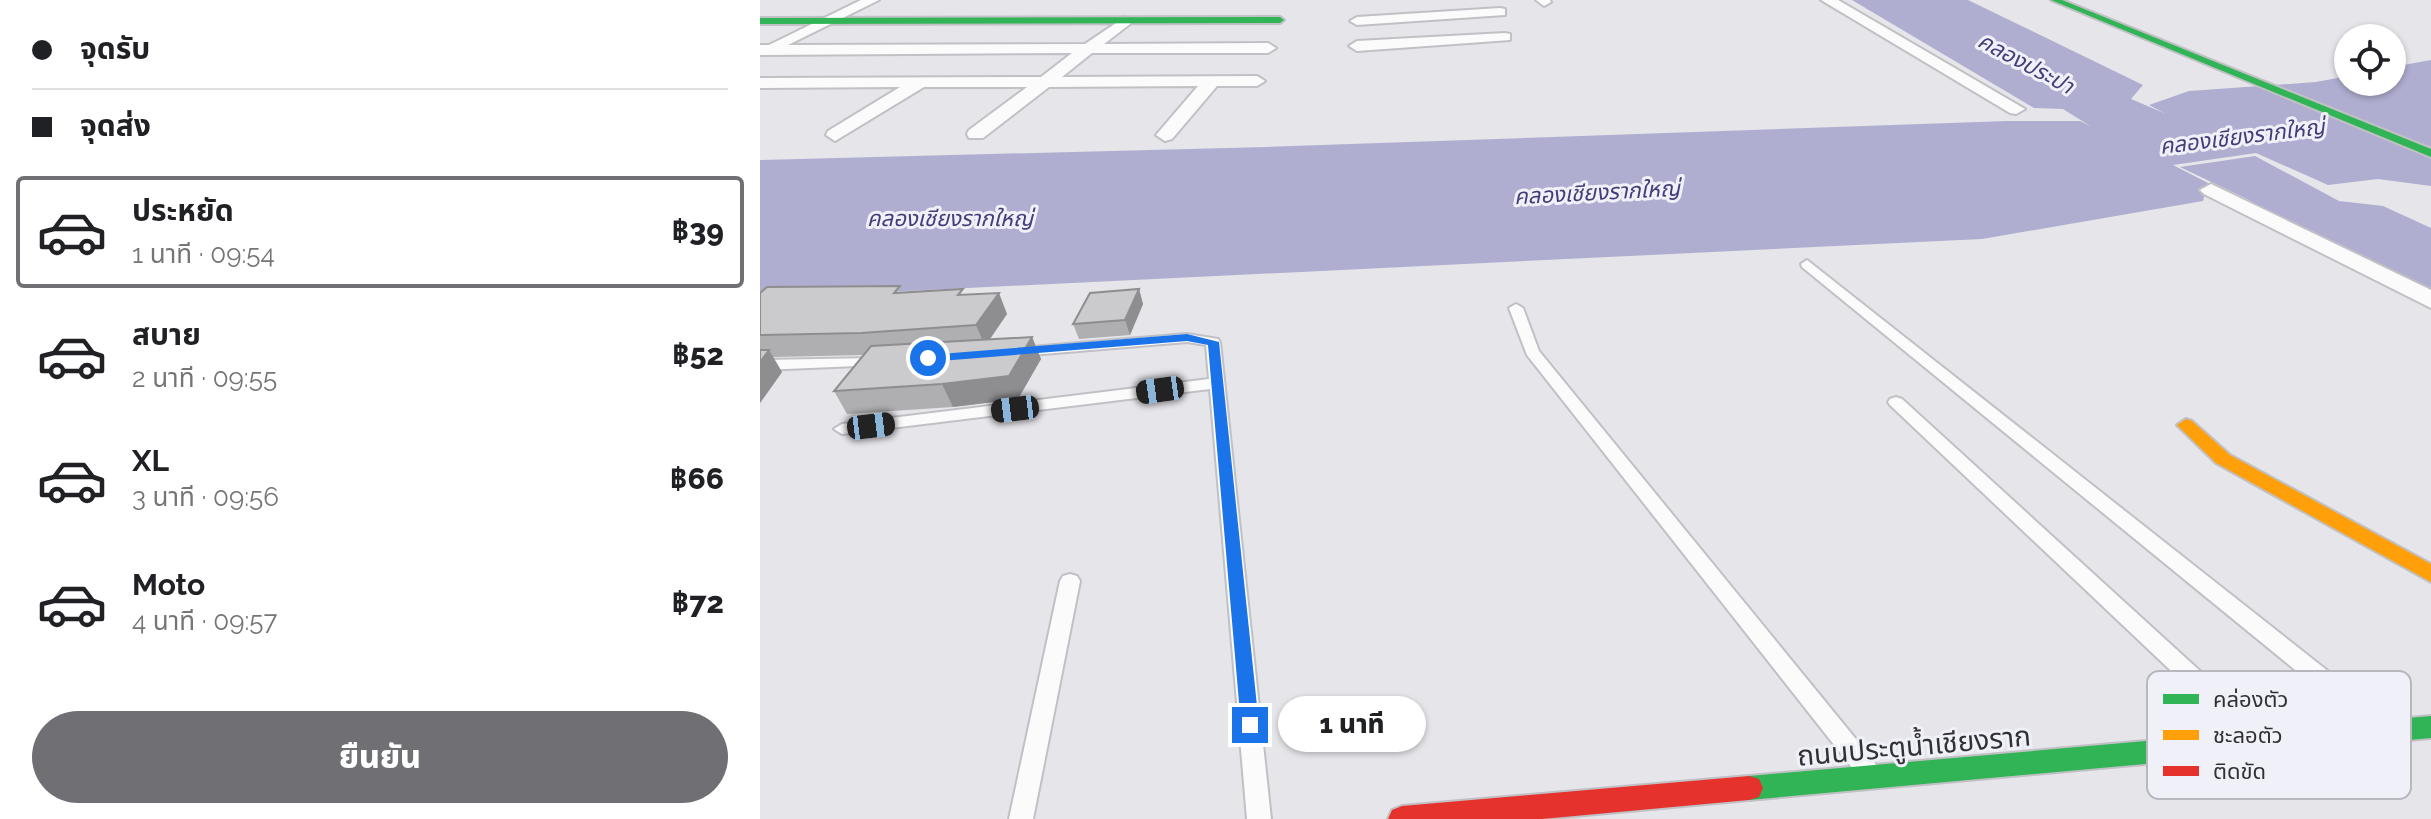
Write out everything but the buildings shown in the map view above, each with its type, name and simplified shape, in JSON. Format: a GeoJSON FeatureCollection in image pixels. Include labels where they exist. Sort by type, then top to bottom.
{"type":"FeatureCollection","features":[{"type":"Feature","properties":{"kind":"main road"},"geometry":{"type":"LineString","coordinates":[[2055,0],[2431,153]]}},
{"type":"Feature","properties":{"kind":"main road"},"geometry":{"type":"LineString","coordinates":[[2096,0],[2255,66],[2431,133]]}},
{"type":"Feature","properties":{"kind":"main road"},"geometry":{"type":"LineString","coordinates":[[760,21],[1280,20]]}},
{"type":"Feature","properties":{"kind":"main road"},"geometry":{"type":"LineString","coordinates":[[2186,425],[2223,459],[2431,574]]}},
{"type":"Feature","properties":{"kind":"main road","name":"ถนนประตูน้ำเชียงราก"},"geometry":{"type":"LineString","coordinates":[[2411,729],[2431,727]]}},
{"type":"Feature","properties":{"kind":"main road","name":"ถนนประตูน้ำเชียงราก"},"geometry":{"type":"LineString","coordinates":[[1402,819],[2147,753]]}},
{"type":"Feature","properties":{"kind":"street"},"geometry":{"type":"LineString","coordinates":[[762,49],[807,21],[854,0]]}},
{"type":"Feature","properties":{"kind":"street"},"geometry":{"type":"LineString","coordinates":[[762,49],[872,0]]}},
{"type":"Feature","properties":{"kind":"street"},"geometry":{"type":"LineString","coordinates":[[1411,0],[1418,58]]}},
{"type":"Feature","properties":{"kind":"street"},"geometry":{"type":"LineString","coordinates":[[1828,0],[2016,109]]}},
{"type":"Feature","properties":{"kind":"street"},"geometry":{"type":"LineString","coordinates":[[1357,21],[1500,12]]}},
{"type":"Feature","properties":{"kind":"street"},"geometry":{"type":"LineString","coordinates":[[976,134],[1125,21]]}},
{"type":"Feature","properties":{"kind":"street"},"geometry":{"type":"LineString","coordinates":[[1357,46],[1505,37]]}},
{"type":"Feature","properties":{"kind":"street"},"geometry":{"type":"LineString","coordinates":[[762,49],[1268,48]]}},
{"type":"Feature","properties":{"kind":"street"},"geometry":{"type":"LineString","coordinates":[[1165,135],[1212,81]]}},
{"type":"Feature","properties":{"kind":"street"},"geometry":{"type":"LineString","coordinates":[[760,83],[1257,81]]}},
{"type":"Feature","properties":{"kind":"street"},"geometry":{"type":"LineString","coordinates":[[835,135],[921,82]]}},
{"type":"Feature","properties":{"kind":"street"},"geometry":{"type":"LineString","coordinates":[[760,99],[789,83]]}},
{"type":"Feature","properties":{"kind":"street"},"geometry":{"type":"LineString","coordinates":[[2211,190],[2431,300]]}},
{"type":"Feature","properties":{"kind":"lane"},"geometry":{"type":"LineString","coordinates":[[1807,264],[2312,671]]}},
{"type":"Feature","properties":{"kind":"lane"},"geometry":{"type":"LineString","coordinates":[[1516,308],[1532,352],[1874,778]]}},
{"type":"Feature","properties":{"kind":"lane"},"geometry":{"type":"LineString","coordinates":[[1001,353],[1200,338],[1213,342],[1259,819]]}},
{"type":"Feature","properties":{"kind":"lane"},"geometry":{"type":"LineString","coordinates":[[760,365],[900,360]]}},
{"type":"Feature","properties":{"kind":"lane"},"geometry":{"type":"LineString","coordinates":[[842,429],[1217,383]]}},
{"type":"Feature","properties":{"kind":"lane"},"geometry":{"type":"LineString","coordinates":[[1896,402],[2186,671]]}},
{"type":"Feature","properties":{"kind":"lane"},"geometry":{"type":"LineString","coordinates":[[1021,819],[1070,581]]}},
{"type":"Feature","properties":{"kind":"water"},"geometry":{"type":"Polygon","coordinates":[[[1852,0],[1968,0],[2143,85],[2131,99],[2164,113],[2149,105],[2189,91],[2334,79],[2334,96],[2406,96],[2406,64],[2431,60],[2431,186],[2378,179],[2328,185],[2256,153],[2173,165],[2208,183],[2203,201],[1982,239],[760,298],[760,160],[1266,147],[2007,121],[2080,121],[2090,126],[2063,109],[2034,108],[1852,0]]]}},
{"type":"Feature","properties":{"kind":"water"},"geometry":{"type":"Polygon","coordinates":[[[2255,156],[2339,201],[2383,206],[2431,228],[2431,291],[2265,213],[2249,200],[2180,167],[2255,156]]]}},
{"type":"Feature","properties":{"kind":"traffic: fast"},"geometry":{"type":"LineString","coordinates":[[2055,0],[2431,153]]}},
{"type":"Feature","properties":{"kind":"traffic: fast"},"geometry":{"type":"LineString","coordinates":[[760,21],[1280,20]]}},
{"type":"Feature","properties":{"kind":"traffic: fast"},"geometry":{"type":"LineString","coordinates":[[2411,729],[2431,727]]}},
{"type":"Feature","properties":{"kind":"traffic: fast"},"geometry":{"type":"LineString","coordinates":[[1749,788],[2147,752]]}},
{"type":"Feature","properties":{"kind":"traffic: slow"},"geometry":{"type":"LineString","coordinates":[[2186,425],[2223,459],[2431,574]]}},
{"type":"Feature","properties":{"kind":"traffic: jam"},"geometry":{"type":"LineString","coordinates":[[1402,819],[1749,788]]}},
{"type":"Feature","properties":{"kind":"route"},"geometry":{"type":"LineString","coordinates":[[928,358],[1187,338],[1213,342],[1250,725]]}},
{"type":"Feature","properties":{"kind":"water label","name":"คลองประปา"},"geometry":{"type":"Point","coordinates":[2026,63]}},
{"type":"Feature","properties":{"kind":"water label","name":"คลองเชียงรากใหญ่"},"geometry":{"type":"Point","coordinates":[2242,136]}},
{"type":"Feature","properties":{"kind":"water label","name":"คลองเชียงรากใหญ่"},"geometry":{"type":"Point","coordinates":[1597,192]}},
{"type":"Feature","properties":{"kind":"water label","name":"คลองเชียงรากใหญ่"},"geometry":{"type":"Point","coordinates":[950,218]}}]}
